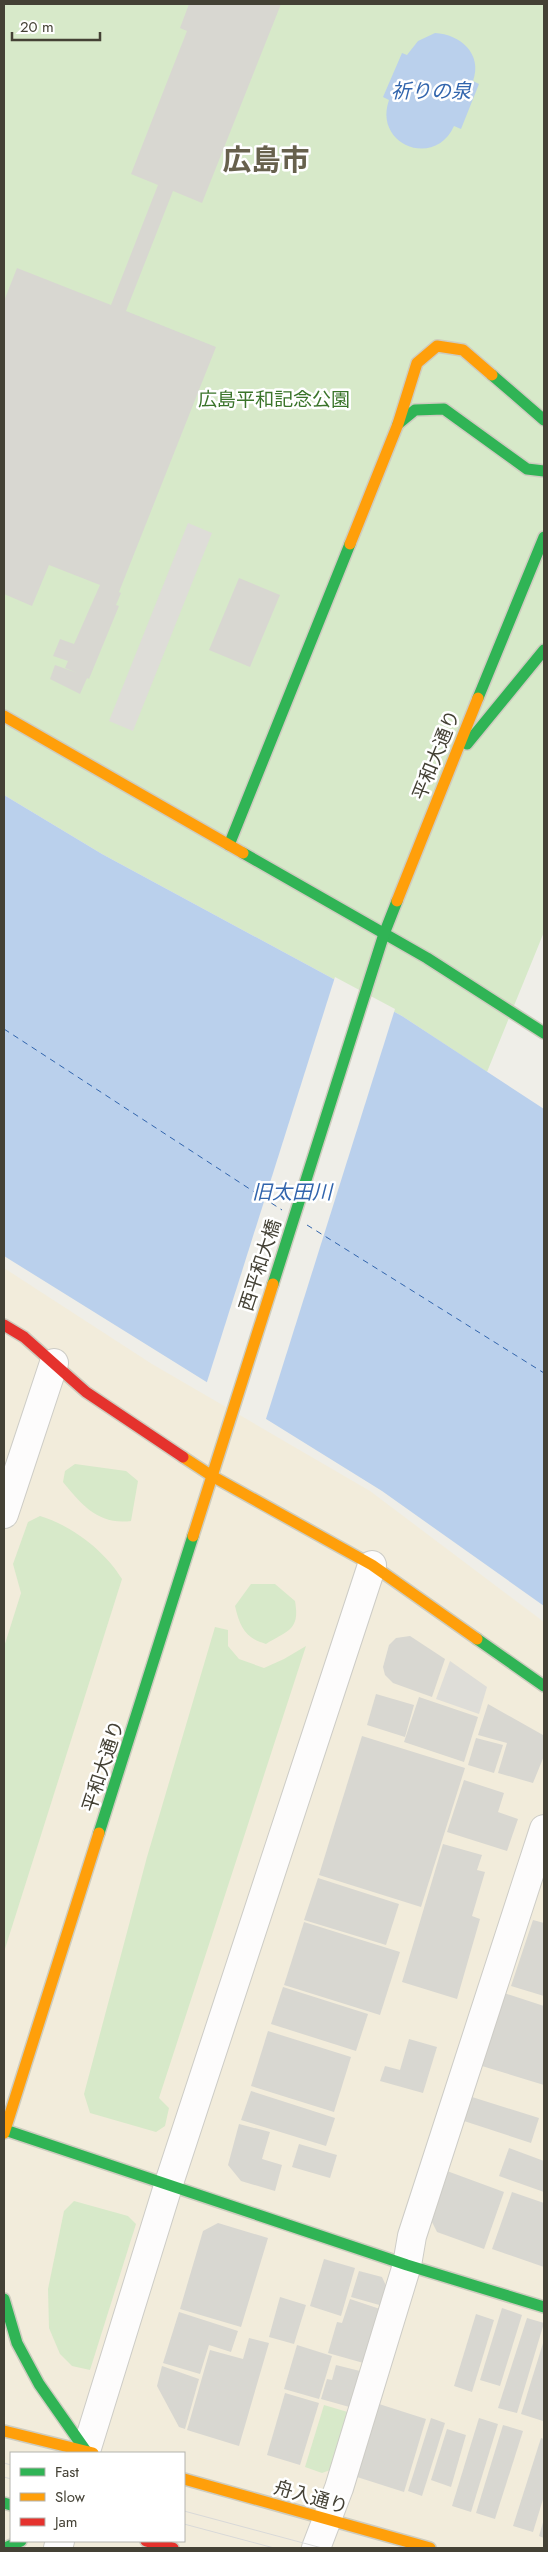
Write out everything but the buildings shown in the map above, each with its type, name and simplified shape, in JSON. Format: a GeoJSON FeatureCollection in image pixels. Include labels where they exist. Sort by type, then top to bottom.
{"type":"FeatureCollection","features":[{"type":"Feature","properties":{"kind":"street"},"geometry":{"type":"LineString","coordinates":[[229,845],[398,424],[417,363],[437,346],[463,350],[544,420]]}},
{"type":"Feature","properties":{"kind":"street"},"geometry":{"type":"LineString","coordinates":[[398,424],[415,410],[444,409],[527,469],[544,471]]}},
{"type":"Feature","properties":{"kind":"street","name":"平和大通り"},"geometry":{"type":"LineString","coordinates":[[366,988],[384,934],[449,767],[544,537]]}},
{"type":"Feature","properties":{"kind":"street"},"geometry":{"type":"LineString","coordinates":[[449,767],[544,650]]}},
{"type":"Feature","properties":{"kind":"street"},"geometry":{"type":"LineString","coordinates":[[4,716],[427,958],[544,1031]]}},
{"type":"Feature","properties":{"kind":"street","name":"西平和大橋"},"geometry":{"type":"LineString","coordinates":[[232,1409],[366,988]]}},
{"type":"Feature","properties":{"kind":"street"},"geometry":{"type":"LineString","coordinates":[[4,1325],[24,1338],[86,1392],[212,1476],[372,1565],[544,1686]]}},
{"type":"Feature","properties":{"kind":"street"},"geometry":{"type":"LineString","coordinates":[[4,1514],[54,1363]]}},
{"type":"Feature","properties":{"kind":"street","name":"平和大通り"},"geometry":{"type":"LineString","coordinates":[[4,2132],[232,1409]]}},
{"type":"Feature","properties":{"kind":"street"},"geometry":{"type":"LineString","coordinates":[[90,2452],[168,2186],[372,1565]]}},
{"type":"Feature","properties":{"kind":"street"},"geometry":{"type":"LineString","coordinates":[[316,2548],[339,2488],[408,2265],[412,2236],[544,1829]]}},
{"type":"Feature","properties":{"kind":"street"},"geometry":{"type":"LineString","coordinates":[[4,2132],[408,2265],[544,2307]]}},
{"type":"Feature","properties":{"kind":"street"},"geometry":{"type":"LineString","coordinates":[[4,2299],[17,2343],[40,2384],[90,2452]]}},
{"type":"Feature","properties":{"kind":"street"},"geometry":{"type":"LineString","coordinates":[[4,2431],[90,2452]]}},
{"type":"Feature","properties":{"kind":"street","name":"舟入通り"},"geometry":{"type":"LineString","coordinates":[[185,2479],[430,2548]]}},
{"type":"Feature","properties":{"kind":"street"},"geometry":{"type":"LineString","coordinates":[[5,2548],[19,2542]]}},
{"type":"Feature","properties":{"kind":"street"},"geometry":{"type":"LineString","coordinates":[[150,2542],[173,2548]]}},
{"type":"Feature","properties":{"kind":"shaded area"},"geometry":{"type":"Polygon","coordinates":[[[188,523],[212,533],[133,731],[109,721],[188,523]]]}},
{"type":"Feature","properties":{"kind":"shaded area"},"geometry":{"type":"Polygon","coordinates":[[[4,1268],[152,1364],[370,1491],[544,1622],[544,2548],[4,2548],[4,1268]]]}},
{"type":"Feature","properties":{"kind":"shaded area"},"geometry":{"type":"Polygon","coordinates":[[[450,1661],[487,1687],[479,1714],[436,1699],[450,1661]]]}},
{"type":"Feature","properties":{"kind":"green space","name":"広島平和記念公園"},"geometry":{"type":"Polygon","coordinates":[[[4,4],[544,4],[544,932],[487,1072],[402,1016],[102,854],[4,795],[4,4]]]}},
{"type":"Feature","properties":{"kind":"green space"},"geometry":{"type":"Polygon","coordinates":[[[75,1464],[126,1471],[138,1481],[131,1521],[109,1520],[84,1506],[63,1482],[65,1471],[75,1464]]]}},
{"type":"Feature","properties":{"kind":"green space"},"geometry":{"type":"Polygon","coordinates":[[[40,1516],[64,1526],[86,1540],[97,1549],[122,1579],[4,1952],[4,1647],[21,1593],[13,1564],[28,1522],[40,1516]]]}},
{"type":"Feature","properties":{"kind":"green space"},"geometry":{"type":"Polygon","coordinates":[[[251,1584],[275,1584],[295,1601],[296,1618],[294,1624],[287,1632],[266,1644],[259,1642],[244,1631],[235,1606],[251,1584]]]}},
{"type":"Feature","properties":{"kind":"green space"},"geometry":{"type":"Polygon","coordinates":[[[215,1627],[228,1630],[228,1646],[239,1659],[264,1668],[306,1646],[159,2098],[169,2108],[165,2126],[156,2132],[90,2113],[84,2094],[147,1857],[215,1627]]]}},
{"type":"Feature","properties":{"kind":"green space"},"geometry":{"type":"Polygon","coordinates":[[[74,2201],[128,2216],[136,2224],[90,2370],[72,2366],[60,2354],[49,2328],[48,2289],[64,2211],[74,2201]]]}},
{"type":"Feature","properties":{"kind":"green space"},"geometry":{"type":"Polygon","coordinates":[[[324,2405],[351,2413],[333,2469],[322,2473],[305,2467],[324,2405]]]}},
{"type":"Feature","properties":{"kind":"water","name":"祈りの泉"},"geometry":{"type":"Polygon","coordinates":[[[435,33],[453,37],[467,47],[475,62],[473,81],[479,84],[461,129],[454,126],[445,139],[434,146],[421,149],[408,146],[398,139],[390,129],[386,116],[389,100],[383,97],[402,53],[407,55],[418,41],[435,33]]]}},
{"type":"Feature","properties":{"kind":"water","name":"旧太田川"},"geometry":{"type":"Polygon","coordinates":[[[4,795],[102,854],[402,1016],[544,1109],[544,1606],[382,1491],[4,1256],[4,795]]]}},
{"type":"Feature","properties":{"kind":"pier"},"geometry":{"type":"Polygon","coordinates":[[[335,977],[395,1009],[265,1422],[206,1385],[335,977]]]}},
{"type":"Feature","properties":{"kind":"ferry route"},"geometry":{"type":"LineString","coordinates":[[4,1029],[282,1210]]}},
{"type":"Feature","properties":{"kind":"ferry route"},"geometry":{"type":"LineString","coordinates":[[307,1225],[544,1373]]}},
{"type":"Feature","properties":{"kind":"tram line"},"geometry":{"type":"LineString","coordinates":[[4,2463],[10,2465]]}},
{"type":"Feature","properties":{"kind":"tram line"},"geometry":{"type":"LineString","coordinates":[[4,2477],[10,2479]]}},
{"type":"Feature","properties":{"kind":"tram line"},"geometry":{"type":"LineString","coordinates":[[185,2511],[322,2548]]}},
{"type":"Feature","properties":{"kind":"tram line"},"geometry":{"type":"LineString","coordinates":[[185,2524],[274,2548]]}},
{"type":"Feature","properties":{"kind":"traffic: fast"},"geometry":{"type":"LineString","coordinates":[[492,375],[544,420]]}},
{"type":"Feature","properties":{"kind":"traffic: fast"},"geometry":{"type":"LineString","coordinates":[[398,424],[415,410],[444,409],[527,469],[544,471]]}},
{"type":"Feature","properties":{"kind":"traffic: fast"},"geometry":{"type":"LineString","coordinates":[[478,698],[544,537]]}},
{"type":"Feature","properties":{"kind":"traffic: fast"},"geometry":{"type":"LineString","coordinates":[[229,845],[350,544]]}},
{"type":"Feature","properties":{"kind":"traffic: fast"},"geometry":{"type":"LineString","coordinates":[[467,744],[544,650]]}},
{"type":"Feature","properties":{"kind":"traffic: fast"},"geometry":{"type":"LineString","coordinates":[[243,853],[427,958],[544,1033]]}},
{"type":"Feature","properties":{"kind":"traffic: fast"},"geometry":{"type":"LineString","coordinates":[[273,1284],[384,934],[397,901]]}},
{"type":"Feature","properties":{"kind":"traffic: fast"},"geometry":{"type":"LineString","coordinates":[[99,1833],[193,1536]]}},
{"type":"Feature","properties":{"kind":"traffic: fast"},"geometry":{"type":"LineString","coordinates":[[477,1639],[544,1686]]}},
{"type":"Feature","properties":{"kind":"traffic: fast"},"geometry":{"type":"LineString","coordinates":[[5,2130],[407,2265],[544,2307]]}},
{"type":"Feature","properties":{"kind":"traffic: fast"},"geometry":{"type":"LineString","coordinates":[[4,2299],[17,2343],[39,2384],[86,2451]]}},
{"type":"Feature","properties":{"kind":"traffic: fast"},"geometry":{"type":"LineString","coordinates":[[4,2503],[10,2505]]}},
{"type":"Feature","properties":{"kind":"traffic: fast"},"geometry":{"type":"LineString","coordinates":[[5,2548],[19,2542]]}},
{"type":"Feature","properties":{"kind":"traffic: slow"},"geometry":{"type":"LineString","coordinates":[[350,544],[398,424],[417,363],[437,346],[463,350],[492,375]]}},
{"type":"Feature","properties":{"kind":"traffic: slow"},"geometry":{"type":"LineString","coordinates":[[397,901],[478,698]]}},
{"type":"Feature","properties":{"kind":"traffic: slow"},"geometry":{"type":"LineString","coordinates":[[4,716],[243,853]]}},
{"type":"Feature","properties":{"kind":"traffic: slow"},"geometry":{"type":"LineString","coordinates":[[193,1536],[273,1284]]}},
{"type":"Feature","properties":{"kind":"traffic: slow"},"geometry":{"type":"LineString","coordinates":[[183,1457],[212,1476],[372,1565],[477,1639]]}},
{"type":"Feature","properties":{"kind":"traffic: slow"},"geometry":{"type":"LineString","coordinates":[[4,2133],[99,1833]]}},
{"type":"Feature","properties":{"kind":"traffic: slow"},"geometry":{"type":"LineString","coordinates":[[4,2431],[89,2452]]}},
{"type":"Feature","properties":{"kind":"traffic: slow"},"geometry":{"type":"LineString","coordinates":[[185,2479],[430,2548]]}},
{"type":"Feature","properties":{"kind":"traffic: jam"},"geometry":{"type":"LineString","coordinates":[[4,1325],[24,1337],[86,1392],[183,1457]]}},
{"type":"Feature","properties":{"kind":"traffic: jam"},"geometry":{"type":"LineString","coordinates":[[150,2542],[173,2548]]}},
{"type":"Feature","properties":{"kind":"district","name":"広島市"},"geometry":{"type":"Point","coordinates":[266,160]}}]}
